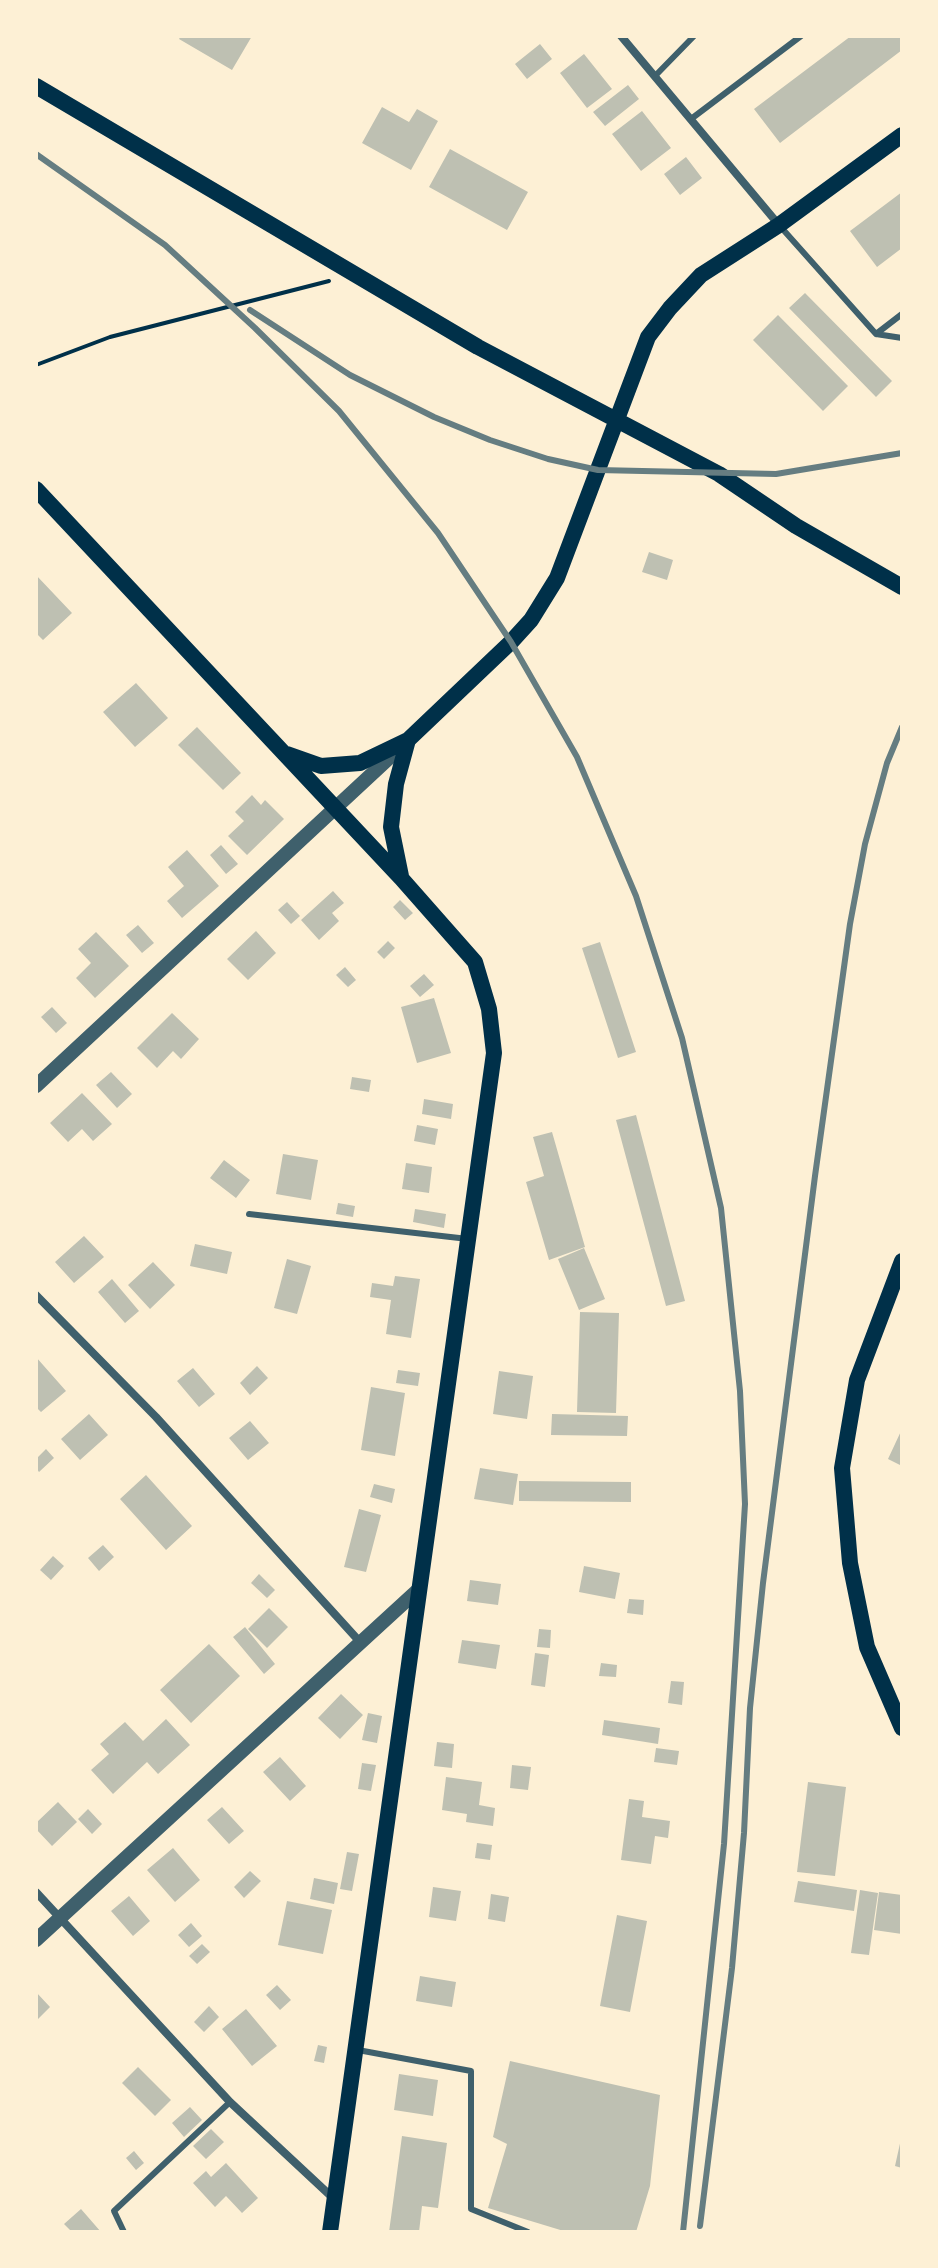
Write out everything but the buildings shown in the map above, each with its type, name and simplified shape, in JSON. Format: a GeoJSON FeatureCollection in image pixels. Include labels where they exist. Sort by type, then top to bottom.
{"type":"FeatureCollection","features":[{"type":"Feature","properties":{"kind":"main road"},"geometry":{"type":"LineString","coordinates":[[36,86],[478,347],[719,474],[796,526],[902,587]]}},
{"type":"Feature","properties":{"kind":"main road"},"geometry":{"type":"LineString","coordinates":[[283,752],[321,766],[360,763],[408,740],[511,642],[531,620],[557,578],[648,337],[670,308],[701,275],[779,225],[902,135]]}},
{"type":"Feature","properties":{"kind":"main road"},"geometry":{"type":"LineString","coordinates":[[36,489],[401,878],[475,962],[489,1009],[494,1053],[330,2232]]}},
{"type":"Feature","properties":{"kind":"main road"},"geometry":{"type":"LineString","coordinates":[[401,878],[391,827],[396,784],[408,740]]}},
{"type":"Feature","properties":{"kind":"main road"},"geometry":{"type":"LineString","coordinates":[[902,1261],[857,1380],[842,1468],[850,1563],[867,1647],[902,1728]]}},
{"type":"Feature","properties":{"kind":"street"},"geometry":{"type":"LineString","coordinates":[[621,36],[779,225]]}},
{"type":"Feature","properties":{"kind":"street"},"geometry":{"type":"LineString","coordinates":[[36,1086],[408,740]]}},
{"type":"Feature","properties":{"kind":"street"},"geometry":{"type":"LineString","coordinates":[[36,1295],[156,1417],[360,1642]]}},
{"type":"Feature","properties":{"kind":"street"},"geometry":{"type":"LineString","coordinates":[[36,1940],[419,1589]]}},
{"type":"Feature","properties":{"kind":"street"},"geometry":{"type":"LineString","coordinates":[[36,1892],[230,2102],[334,2199]]}},
{"type":"Feature","properties":{"kind":"lane"},"geometry":{"type":"LineString","coordinates":[[655,76],[694,36]]}},
{"type":"Feature","properties":{"kind":"lane"},"geometry":{"type":"LineString","coordinates":[[691,119],[801,36]]}},
{"type":"Feature","properties":{"kind":"lane"},"geometry":{"type":"LineString","coordinates":[[779,225],[876,334],[902,338]]}},
{"type":"Feature","properties":{"kind":"lane"},"geometry":{"type":"LineString","coordinates":[[876,334],[902,314]]}},
{"type":"Feature","properties":{"kind":"lane"},"geometry":{"type":"LineString","coordinates":[[249,1214],[468,1239]]}},
{"type":"Feature","properties":{"kind":"lane"},"geometry":{"type":"LineString","coordinates":[[355,2050],[471,2071],[471,2209],[528,2232]]}},
{"type":"Feature","properties":{"kind":"lane"},"geometry":{"type":"LineString","coordinates":[[124,2232],[114,2211],[230,2102]]}},
{"type":"Feature","properties":{"kind":"path"},"geometry":{"type":"LineString","coordinates":[[36,365],[110,337],[355,274]]}},
{"type":"Feature","properties":{"kind":"railway"},"geometry":{"type":"LineString","coordinates":[[36,154],[165,245],[255,328],[339,411],[438,533],[511,642],[577,757],[636,896],[682,1038],[721,1208],[740,1391],[745,1504],[724,1844],[683,2232]]}},
{"type":"Feature","properties":{"kind":"railway"},"geometry":{"type":"LineString","coordinates":[[250,310],[350,375],[434,417],[548,459],[598,470],[776,474],[902,453]]}},
{"type":"Feature","properties":{"kind":"railway"},"geometry":{"type":"LineString","coordinates":[[700,2226],[732,1968],[744,1833],[750,1708],[763,1583],[815,1176],[850,924],[865,844],[887,763],[902,727]]}}]}
